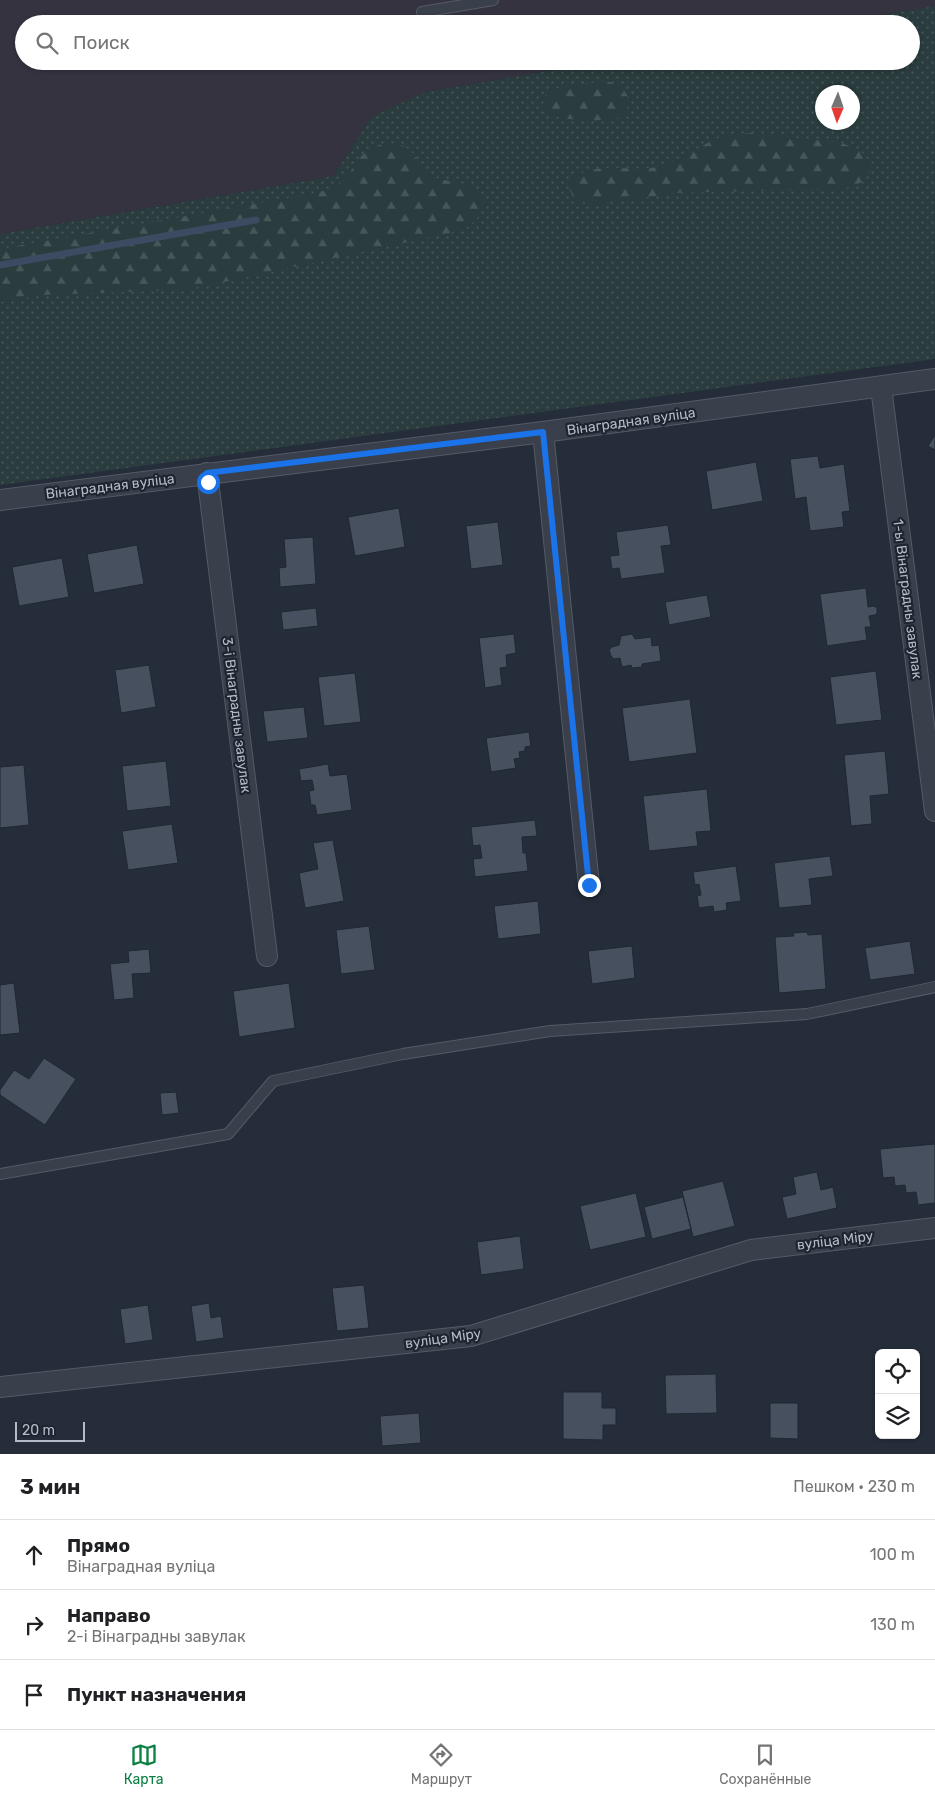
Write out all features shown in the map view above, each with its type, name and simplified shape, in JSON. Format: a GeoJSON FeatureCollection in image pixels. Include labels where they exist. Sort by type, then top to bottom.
{"type":"FeatureCollection","features":[{"type":"Feature","properties":{"kind":"street","name":"Вінаградная вуліца"},"geometry":{"type":"LineString","coordinates":[[0,500],[543,432],[935,380]]}},
{"type":"Feature","properties":{"kind":"street","name":"1-ы Вінаградны завулак"},"geometry":{"type":"LineString","coordinates":[[881,387],[935,811]]}},
{"type":"Feature","properties":{"kind":"street"},"geometry":{"type":"LineString","coordinates":[[543,432],[589,885]]}},
{"type":"Feature","properties":{"kind":"street","name":"3-і Вінаградны завулак"},"geometry":{"type":"LineString","coordinates":[[207,473],[267,956]]}},
{"type":"Feature","properties":{"kind":"street","name":"вуліца Міру"},"geometry":{"type":"LineString","coordinates":[[0,1387],[471,1336],[751,1250],[935,1228]]}},
{"type":"Feature","properties":{"kind":"lane"},"geometry":{"type":"LineString","coordinates":[[422,12],[493,0]]}},
{"type":"Feature","properties":{"kind":"lane"},"geometry":{"type":"LineString","coordinates":[[0,1174],[228,1134],[273,1081],[403,1054],[550,1031],[807,1014],[935,987]]}},
{"type":"Feature","properties":{"kind":"shaded area"},"geometry":{"type":"Polygon","coordinates":[[[0,0],[935,0],[935,6],[882,15],[15,15],[15,70],[553,70],[425,92],[372,116],[333,176],[0,234],[0,0]]]}},
{"type":"Feature","properties":{"kind":"green space"},"geometry":{"type":"Polygon","coordinates":[[[935,6],[935,359],[0,485],[0,234],[333,176],[372,116],[425,92],[553,70],[920,70],[920,15],[882,15],[935,6]]]}},
{"type":"Feature","properties":{"kind":"green space"},"geometry":{"type":"Polygon","coordinates":[[[606,81],[620,87],[628,98],[627,108],[620,117],[597,120],[567,119],[552,114],[543,103],[547,93],[552,90],[606,81]]]}},
{"type":"Feature","properties":{"kind":"green space"},"geometry":{"type":"Polygon","coordinates":[[[757,133],[835,142],[850,146],[859,150],[867,158],[869,165],[868,173],[860,183],[840,189],[674,193],[600,205],[580,203],[573,197],[569,188],[571,179],[591,170],[602,168],[646,168],[666,165],[719,138],[757,133]]]}},
{"type":"Feature","properties":{"kind":"green space"},"geometry":{"type":"Polygon","coordinates":[[[385,143],[404,146],[410,150],[426,171],[433,176],[464,184],[478,190],[482,196],[483,204],[481,212],[476,219],[463,230],[206,286],[179,290],[41,295],[0,302],[0,249],[315,193],[332,188],[338,184],[346,178],[365,153],[385,143]]]}},
{"type":"Feature","properties":{"kind":"building"},"geometry":{"type":"Polygon","coordinates":[[[935,435],[935,450],[928,446],[935,435]]]}},
{"type":"Feature","properties":{"kind":"building"},"geometry":{"type":"Polygon","coordinates":[[[818,456],[820,468],[844,464],[850,511],[842,512],[844,527],[810,531],[806,497],[795,499],[790,459],[818,456]]]}},
{"type":"Feature","properties":{"kind":"building"},"geometry":{"type":"Polygon","coordinates":[[[756,462],[763,501],[712,510],[706,471],[756,462]]]}},
{"type":"Feature","properties":{"kind":"building"},"geometry":{"type":"Polygon","coordinates":[[[399,508],[405,547],[355,556],[348,517],[399,508]]]}},
{"type":"Feature","properties":{"kind":"building"},"geometry":{"type":"Polygon","coordinates":[[[498,522],[503,565],[471,569],[466,526],[498,522]]]}},
{"type":"Feature","properties":{"kind":"building"},"geometry":{"type":"Polygon","coordinates":[[[668,525],[671,545],[661,546],[665,573],[621,579],[619,568],[612,569],[610,556],[619,555],[616,532],[668,525]]]}},
{"type":"Feature","properties":{"kind":"building"},"geometry":{"type":"Polygon","coordinates":[[[313,537],[316,584],[280,587],[279,568],[286,567],[284,539],[313,537]]]}},
{"type":"Feature","properties":{"kind":"building"},"geometry":{"type":"Polygon","coordinates":[[[137,545],[144,584],[94,593],[87,554],[137,545]]]}},
{"type":"Feature","properties":{"kind":"building"},"geometry":{"type":"Polygon","coordinates":[[[62,558],[69,597],[19,606],[12,567],[62,558]]]}},
{"type":"Feature","properties":{"kind":"building"},"geometry":{"type":"Polygon","coordinates":[[[866,588],[868,607],[874,606],[877,608],[875,615],[869,616],[871,627],[865,627],[867,640],[827,646],[820,594],[866,588]]]}},
{"type":"Feature","properties":{"kind":"building"},"geometry":{"type":"Polygon","coordinates":[[[707,595],[711,617],[669,625],[665,602],[707,595]]]}},
{"type":"Feature","properties":{"kind":"building"},"geometry":{"type":"Polygon","coordinates":[[[316,608],[318,626],[283,630],[281,612],[316,608]]]}},
{"type":"Feature","properties":{"kind":"building"},"geometry":{"type":"Polygon","coordinates":[[[514,634],[516,653],[506,655],[507,667],[500,668],[502,685],[485,688],[479,638],[514,634]]]}},
{"type":"Feature","properties":{"kind":"building"},"geometry":{"type":"Polygon","coordinates":[[[632,634],[635,639],[651,637],[652,646],[659,645],[661,661],[642,664],[642,667],[632,668],[631,665],[622,667],[620,658],[614,659],[609,650],[619,645],[621,636],[632,634]]]}},
{"type":"Feature","properties":{"kind":"building"},"geometry":{"type":"Polygon","coordinates":[[[149,665],[156,707],[121,713],[115,670],[149,665]]]}},
{"type":"Feature","properties":{"kind":"building"},"geometry":{"type":"Polygon","coordinates":[[[876,671],[882,720],[836,725],[830,677],[876,671]]]}},
{"type":"Feature","properties":{"kind":"building"},"geometry":{"type":"Polygon","coordinates":[[[355,673],[361,722],[324,726],[318,677],[355,673]]]}},
{"type":"Feature","properties":{"kind":"building"},"geometry":{"type":"Polygon","coordinates":[[[690,699],[697,753],[629,762],[622,708],[690,699]]]}},
{"type":"Feature","properties":{"kind":"building"},"geometry":{"type":"Polygon","coordinates":[[[304,707],[308,738],[267,742],[263,711],[304,707]]]}},
{"type":"Feature","properties":{"kind":"building"},"geometry":{"type":"Polygon","coordinates":[[[529,732],[531,746],[525,747],[525,751],[519,752],[520,758],[514,759],[516,768],[491,772],[486,738],[529,732]]]}},
{"type":"Feature","properties":{"kind":"building"},"geometry":{"type":"Polygon","coordinates":[[[885,751],[889,794],[870,796],[872,824],[851,826],[844,755],[885,751]]]}},
{"type":"Feature","properties":{"kind":"building"},"geometry":{"type":"Polygon","coordinates":[[[166,761],[171,806],[127,811],[122,766],[166,761]]]}},
{"type":"Feature","properties":{"kind":"building"},"geometry":{"type":"Polygon","coordinates":[[[328,764],[330,776],[347,774],[352,810],[317,815],[315,805],[311,805],[309,791],[314,790],[312,780],[301,781],[299,769],[328,764]]]}},
{"type":"Feature","properties":{"kind":"building"},"geometry":{"type":"Polygon","coordinates":[[[24,765],[29,825],[0,828],[0,767],[24,765]]]}},
{"type":"Feature","properties":{"kind":"building"},"geometry":{"type":"Polygon","coordinates":[[[707,789],[711,831],[696,832],[698,846],[649,851],[643,796],[707,789]]]}},
{"type":"Feature","properties":{"kind":"building"},"geometry":{"type":"Polygon","coordinates":[[[535,820],[537,836],[522,837],[523,853],[526,853],[528,871],[475,877],[473,859],[482,858],[480,845],[473,846],[471,827],[535,820]]]}},
{"type":"Feature","properties":{"kind":"building"},"geometry":{"type":"Polygon","coordinates":[[[172,824],[178,863],[128,870],[122,831],[172,824]]]}},
{"type":"Feature","properties":{"kind":"building"},"geometry":{"type":"Polygon","coordinates":[[[333,840],[344,901],[305,908],[299,873],[318,869],[313,843],[333,840]]]}},
{"type":"Feature","properties":{"kind":"building"},"geometry":{"type":"Polygon","coordinates":[[[830,856],[833,876],[809,879],[812,905],[779,908],[774,863],[830,856]]]}},
{"type":"Feature","properties":{"kind":"building"},"geometry":{"type":"Polygon","coordinates":[[[736,866],[741,901],[726,903],[727,910],[714,912],[713,906],[699,908],[697,896],[701,895],[699,884],[695,885],[693,872],[736,866]]]}},
{"type":"Feature","properties":{"kind":"building"},"geometry":{"type":"Polygon","coordinates":[[[538,901],[541,934],[498,939],[494,906],[538,901]]]}},
{"type":"Feature","properties":{"kind":"building"},"geometry":{"type":"Polygon","coordinates":[[[369,926],[375,970],[341,974],[336,930],[369,926]]]}},
{"type":"Feature","properties":{"kind":"building"},"geometry":{"type":"Polygon","coordinates":[[[807,932],[808,935],[822,934],[826,989],[779,993],[775,937],[794,936],[793,933],[807,932]]]}},
{"type":"Feature","properties":{"kind":"building"},"geometry":{"type":"Polygon","coordinates":[[[910,941],[915,974],[870,980],[865,948],[910,941]]]}},
{"type":"Feature","properties":{"kind":"building"},"geometry":{"type":"Polygon","coordinates":[[[632,946],[635,978],[592,984],[588,951],[632,946]]]}},
{"type":"Feature","properties":{"kind":"building"},"geometry":{"type":"Polygon","coordinates":[[[149,949],[151,973],[132,974],[134,998],[114,1000],[110,964],[129,962],[128,951],[149,949]]]}},
{"type":"Feature","properties":{"kind":"building"},"geometry":{"type":"Polygon","coordinates":[[[14,983],[20,1033],[0,1035],[0,985],[14,983]]]}},
{"type":"Feature","properties":{"kind":"building"},"geometry":{"type":"Polygon","coordinates":[[[289,983],[295,1028],[239,1037],[233,991],[289,983]]]}},
{"type":"Feature","properties":{"kind":"building"},"geometry":{"type":"Polygon","coordinates":[[[44,1058],[76,1079],[45,1125],[0,1095],[0,1090],[14,1070],[29,1079],[44,1058]]]}},
{"type":"Feature","properties":{"kind":"building"},"geometry":{"type":"Polygon","coordinates":[[[176,1092],[179,1113],[162,1115],[160,1093],[176,1092]]]}},
{"type":"Feature","properties":{"kind":"building"},"geometry":{"type":"Polygon","coordinates":[[[935,1144],[935,1203],[918,1205],[916,1192],[906,1193],[905,1185],[895,1186],[894,1177],[883,1178],[880,1149],[935,1144]]]}},
{"type":"Feature","properties":{"kind":"building"},"geometry":{"type":"Polygon","coordinates":[[[817,1172],[821,1190],[833,1187],[837,1208],[787,1219],[782,1197],[796,1194],[793,1177],[817,1172]]]}},
{"type":"Feature","properties":{"kind":"building"},"geometry":{"type":"Polygon","coordinates":[[[723,1181],[735,1226],[693,1237],[682,1191],[723,1181]]]}},
{"type":"Feature","properties":{"kind":"building"},"geometry":{"type":"Polygon","coordinates":[[[636,1193],[646,1237],[590,1250],[580,1206],[636,1193]]]}},
{"type":"Feature","properties":{"kind":"building"},"geometry":{"type":"Polygon","coordinates":[[[683,1197],[691,1229],[652,1239],[644,1207],[683,1197]]]}},
{"type":"Feature","properties":{"kind":"building"},"geometry":{"type":"Polygon","coordinates":[[[520,1236],[524,1269],[481,1275],[477,1242],[520,1236]]]}},
{"type":"Feature","properties":{"kind":"building"},"geometry":{"type":"Polygon","coordinates":[[[364,1285],[369,1328],[337,1331],[332,1288],[364,1285]]]}},
{"type":"Feature","properties":{"kind":"building"},"geometry":{"type":"Polygon","coordinates":[[[209,1303],[211,1318],[221,1316],[224,1338],[196,1342],[191,1306],[209,1303]]]}},
{"type":"Feature","properties":{"kind":"building"},"geometry":{"type":"Polygon","coordinates":[[[148,1305],[153,1340],[125,1344],[120,1309],[148,1305]]]}},
{"type":"Feature","properties":{"kind":"building"},"geometry":{"type":"Polygon","coordinates":[[[716,1374],[717,1413],[666,1414],[665,1375],[716,1374]]]}},
{"type":"Feature","properties":{"kind":"building"},"geometry":{"type":"Polygon","coordinates":[[[563,1392],[602,1392],[602,1408],[616,1408],[616,1425],[603,1425],[603,1440],[563,1439],[563,1392]]]}},
{"type":"Feature","properties":{"kind":"building"},"geometry":{"type":"Polygon","coordinates":[[[770,1403],[798,1403],[798,1439],[770,1438],[770,1403]]]}},
{"type":"Feature","properties":{"kind":"building"},"geometry":{"type":"Polygon","coordinates":[[[419,1413],[421,1443],[382,1446],[380,1416],[419,1413]]]}},
{"type":"Feature","properties":{"kind":"waterway"},"geometry":{"type":"LineString","coordinates":[[0,265],[256,220]]}},
{"type":"Feature","properties":{"kind":"route"},"geometry":{"type":"LineString","coordinates":[[208,482],[207,473],[543,432],[589,885]]}}]}
